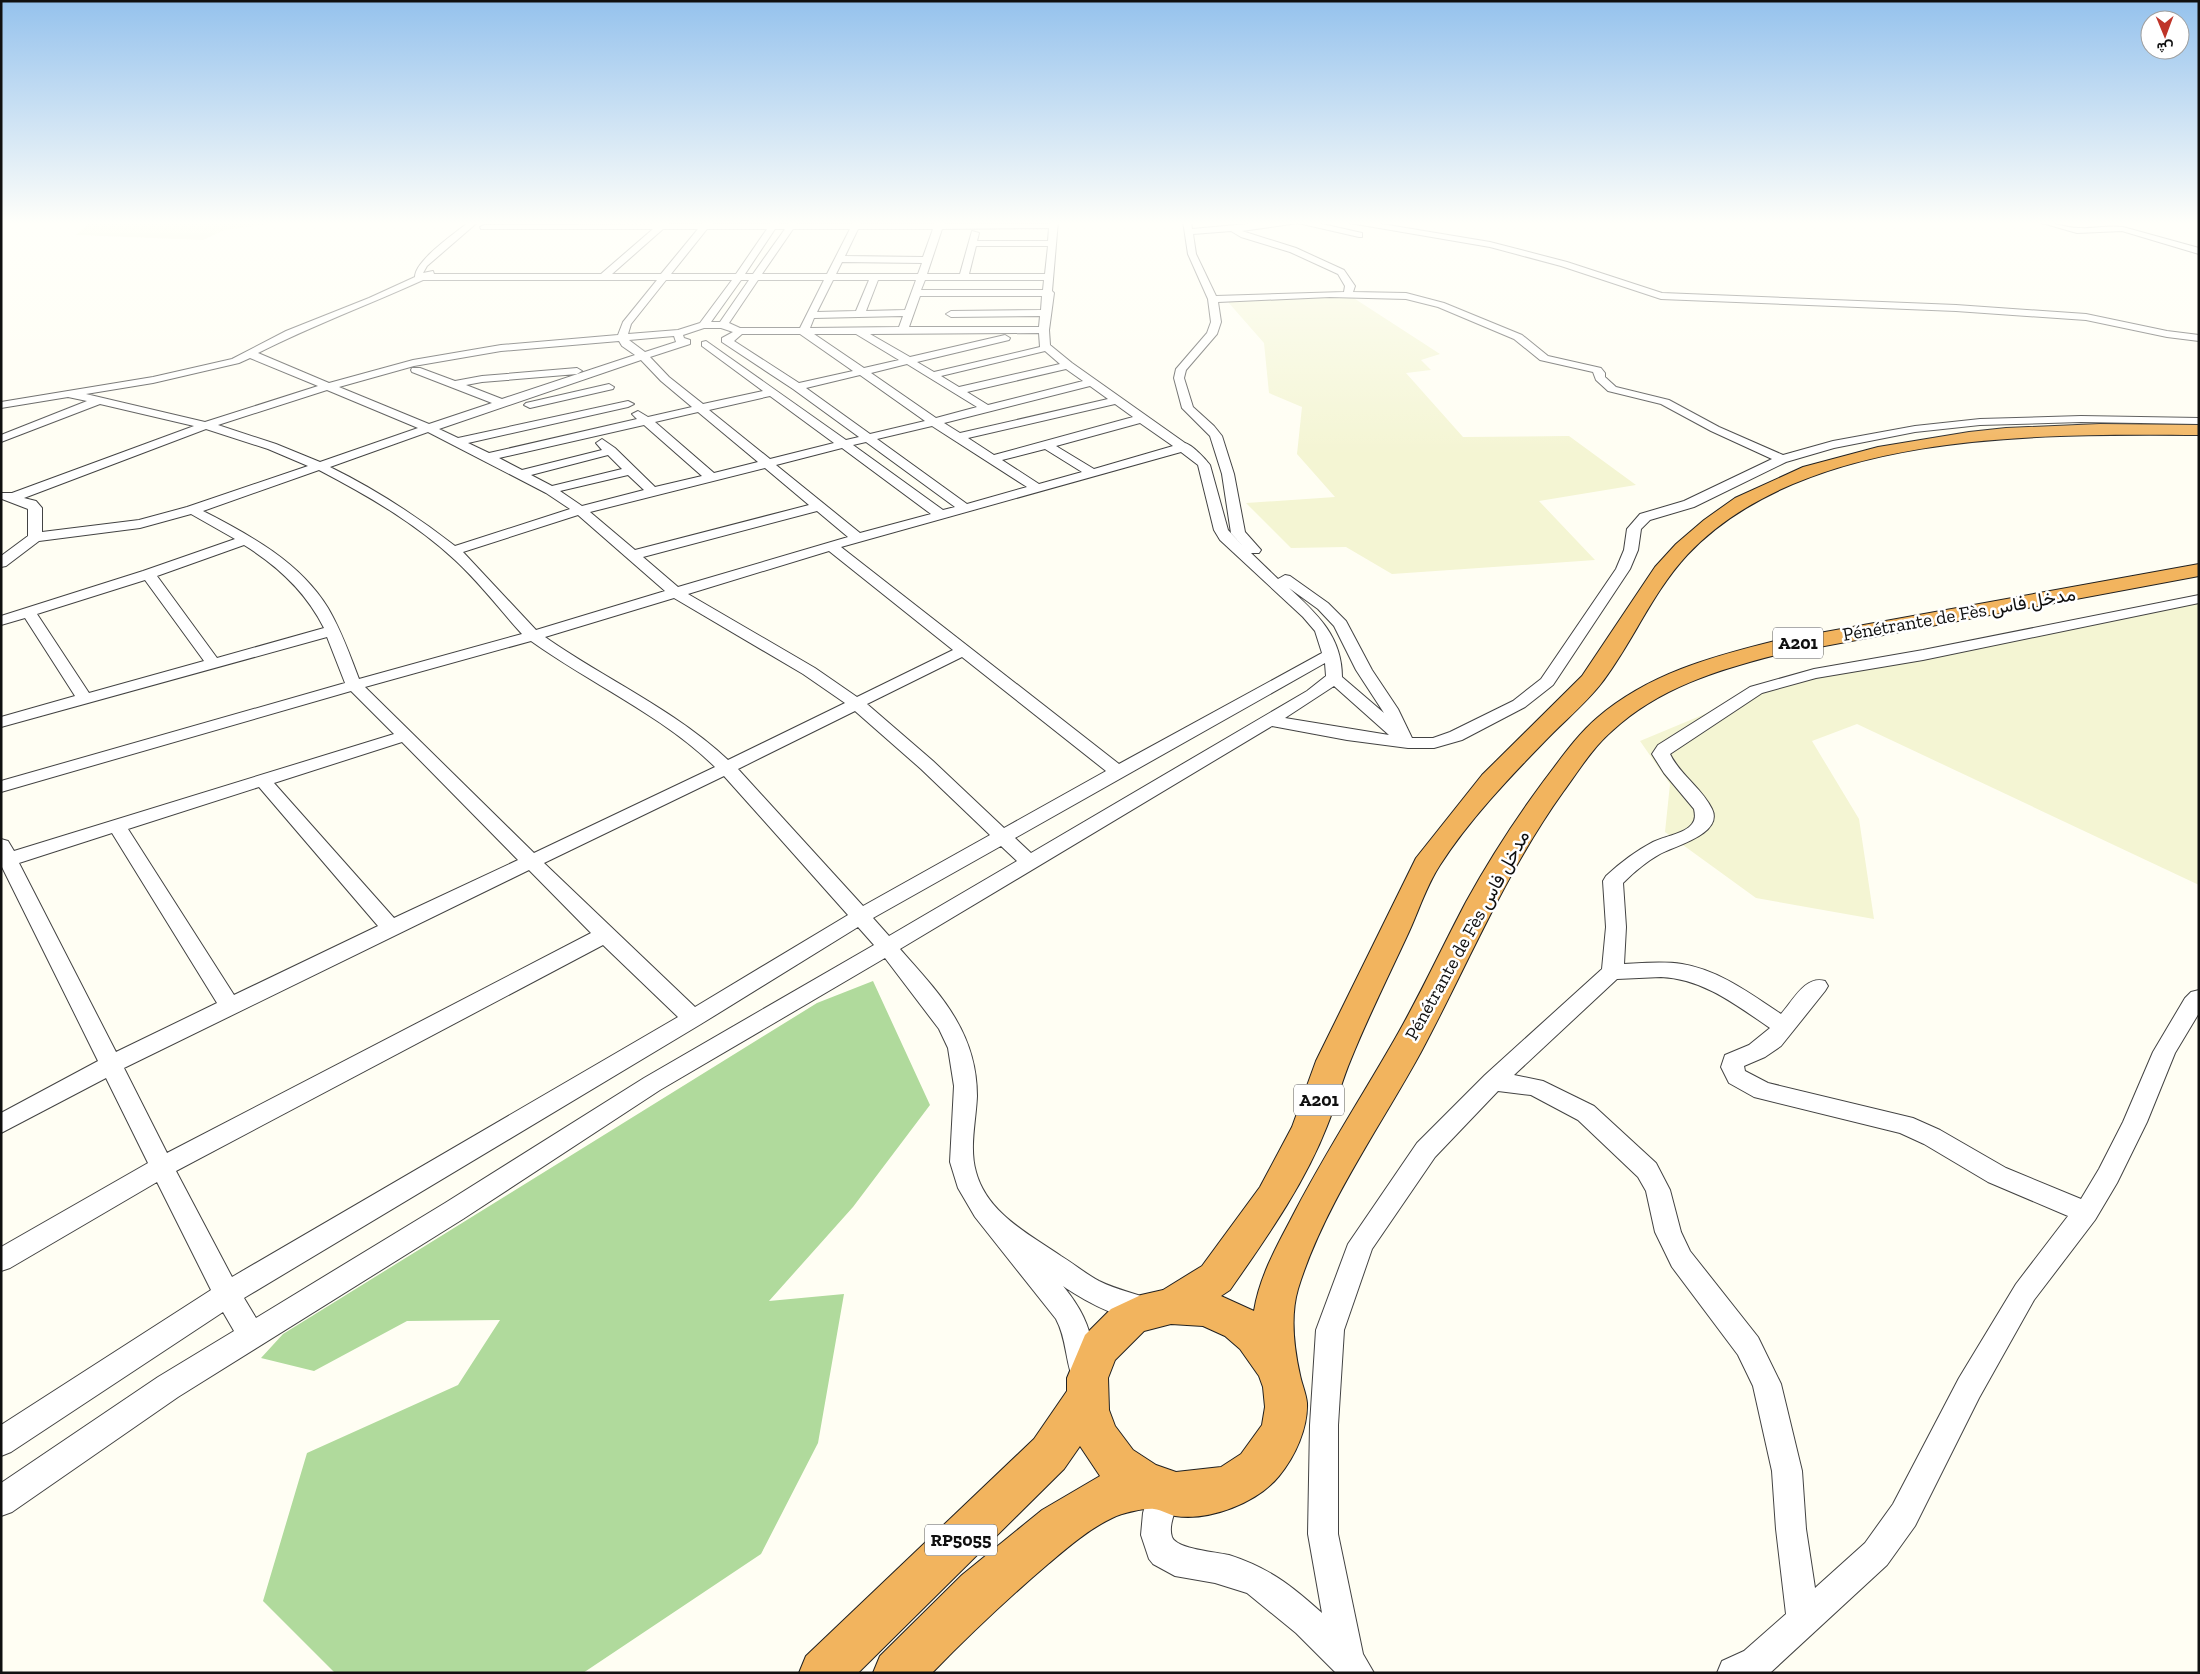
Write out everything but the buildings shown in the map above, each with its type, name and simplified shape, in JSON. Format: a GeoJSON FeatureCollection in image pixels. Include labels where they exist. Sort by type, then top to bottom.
{"type":"FeatureCollection","features":[{"type":"Feature","properties":{"kind":"highway","name":"A201"},"geometry":{"type":"LineString","coordinates":[[1159,1308],[1216,1278],[1273,1198],[1309,1128],[1333,1061],[1426,864],[1491,781],[1591,681],[1662,571],[1683,548],[1710,524],[1742,502],[1774,486],[1818,468],[1878,452],[1969,437],[2015,433],[2100,429],[2199,430]]}},
{"type":"Feature","properties":{"kind":"highway","name":"Pénétrante de Fès مدخل فاس"},"geometry":{"type":"LineString","coordinates":[[1279,1370],[1272,1327],[1278,1290],[1293,1253],[1320,1197],[1417,1029],[1492,883],[1542,802],[1585,745],[1605,724],[1628,704],[1650,690],[1683,674],[1723,661],[1775,648],[2199,570]]}},
{"type":"Feature","properties":{"kind":"highway"},"geometry":{"type":"LineString","coordinates":[[1197,1306],[1223,1314],[1246,1328],[1265,1346],[1279,1370],[1285,1392],[1285,1416],[1279,1439],[1266,1460],[1249,1477],[1227,1489],[1202,1495],[1157,1490],[1124,1472],[1103,1450],[1090,1424],[1086,1390],[1093,1360],[1107,1338],[1125,1322],[1159,1308],[1197,1306]]}},
{"type":"Feature","properties":{"kind":"highway","name":"RP5055"},"geometry":{"type":"LineString","coordinates":[[823,1673],[1050,1454],[1074,1419],[1086,1390]]}},
{"type":"Feature","properties":{"kind":"highway","name":"RP5055"},"geometry":{"type":"LineString","coordinates":[[897,1673],[979,1592],[1058,1526],[1106,1496],[1157,1490]]}},
{"type":"Feature","properties":{"kind":"street"},"geometry":{"type":"LineString","coordinates":[[1,405],[153,380],[211,368],[250,354],[290,333],[374,299]]}},
{"type":"Feature","properties":{"kind":"street"},"geometry":{"type":"LineString","coordinates":[[624,341],[626,324],[645,299]]}},
{"type":"Feature","properties":{"kind":"street"},"geometry":{"type":"LineString","coordinates":[[703,325],[722,299]]}},
{"type":"Feature","properties":{"kind":"street"},"geometry":{"type":"LineString","coordinates":[[723,325],[741,299]]}},
{"type":"Feature","properties":{"kind":"street"},"geometry":{"type":"LineString","coordinates":[[803,332],[819,299]]}},
{"type":"Feature","properties":{"kind":"street"},"geometry":{"type":"LineString","coordinates":[[860,314],[866,299]]}},
{"type":"Feature","properties":{"kind":"street"},"geometry":{"type":"LineString","coordinates":[[903,331],[914,299]]}},
{"type":"Feature","properties":{"kind":"street"},"geometry":{"type":"LineString","coordinates":[[948,331],[954,299]]}},
{"type":"Feature","properties":{"kind":"street"},"geometry":{"type":"LineString","coordinates":[[1047,299],[1046,313],[1039,330],[1047,348],[1144,418],[1191,435],[1216,436],[1228,474],[1238,533],[1268,564],[1323,606],[1340,624],[1364,670],[1390,709],[1408,743]]}},
{"type":"Feature","properties":{"kind":"street"},"geometry":{"type":"LineString","coordinates":[[1212,299],[1215,328],[1194,356],[1183,366],[1179,377],[1186,396],[1195,454],[1204,465],[1220,530],[1225,537],[1313,619],[1322,630],[1334,665],[1334,678],[1408,743]]}},
{"type":"Feature","properties":{"kind":"street"},"geometry":{"type":"LineString","coordinates":[[1416,299],[1441,306],[1513,334],[1544,358],[1597,370],[1600,373],[1600,378],[1612,389],[1665,402],[1715,429],[1782,459]]}},
{"type":"Feature","properties":{"kind":"street"},"geometry":{"type":"LineString","coordinates":[[1738,299],[1956,308],[2086,317],[2162,333],[2199,338]]}},
{"type":"Feature","properties":{"kind":"street"},"geometry":{"type":"LineString","coordinates":[[810,315],[908,313]]}},
{"type":"Feature","properties":{"kind":"street"},"geometry":{"type":"LineString","coordinates":[[951,314],[1046,313]]}},
{"type":"Feature","properties":{"kind":"street"},"geometry":{"type":"LineString","coordinates":[[682,338],[684,330],[703,325],[723,325],[733,327],[738,331],[803,332],[1039,330]]}},
{"type":"Feature","properties":{"kind":"street"},"geometry":{"type":"LineString","coordinates":[[796,387],[1039,330]]}},
{"type":"Feature","properties":{"kind":"street"},"geometry":{"type":"LineString","coordinates":[[706,344],[726,340],[736,335],[738,331]]}},
{"type":"Feature","properties":{"kind":"street"},"geometry":{"type":"LineString","coordinates":[[859,331],[986,408]]}},
{"type":"Feature","properties":{"kind":"street"},"geometry":{"type":"LineString","coordinates":[[915,331],[950,351]]}},
{"type":"Feature","properties":{"kind":"street"},"geometry":{"type":"LineString","coordinates":[[803,332],[863,371],[933,421],[1037,488]]}},
{"type":"Feature","properties":{"kind":"street"},"geometry":{"type":"LineString","coordinates":[[1,563],[35,537],[140,524],[192,510],[643,356],[682,338]]}},
{"type":"Feature","properties":{"kind":"street"},"geometry":{"type":"LineString","coordinates":[[8,496],[206,425],[413,362],[454,354],[502,348],[682,338],[706,344],[941,515]]}},
{"type":"Feature","properties":{"kind":"street"},"geometry":{"type":"LineString","coordinates":[[726,340],[796,387],[965,508]]}},
{"type":"Feature","properties":{"kind":"street"},"geometry":{"type":"LineString","coordinates":[[77,486],[223,430],[416,370],[475,358],[624,341],[643,356],[666,379],[858,538]]}},
{"type":"Feature","properties":{"kind":"street"},"geometry":{"type":"LineString","coordinates":[[933,375],[1047,348]]}},
{"type":"Feature","properties":{"kind":"street"},"geometry":{"type":"LineString","coordinates":[[250,354],[326,387],[346,392],[428,428],[550,490],[580,510],[676,593],[809,670],[857,704],[927,765],[1029,862]]}},
{"type":"Feature","properties":{"kind":"street"},"geometry":{"type":"LineString","coordinates":[[958,390],[1068,365]]}},
{"type":"Feature","properties":{"kind":"street"},"geometry":{"type":"LineString","coordinates":[[416,370],[502,403]]}},
{"type":"Feature","properties":{"kind":"street"},"geometry":{"type":"LineString","coordinates":[[452,385],[482,379],[600,371]]}},
{"type":"Feature","properties":{"kind":"street"},"geometry":{"type":"LineString","coordinates":[[600,371],[609,387],[711,477]]}},
{"type":"Feature","properties":{"kind":"street"},"geometry":{"type":"LineString","coordinates":[[1,438],[153,380]]}},
{"type":"Feature","properties":{"kind":"street"},"geometry":{"type":"LineString","coordinates":[[453,551],[580,510],[1093,382]]}},
{"type":"Feature","properties":{"kind":"street"},"geometry":{"type":"LineString","coordinates":[[453,420],[481,416],[609,387]]}},
{"type":"Feature","properties":{"kind":"street"},"geometry":{"type":"LineString","coordinates":[[488,457],[772,392]]}},
{"type":"Feature","properties":{"kind":"street"},"geometry":{"type":"LineString","coordinates":[[68,394],[223,430],[286,451],[320,465],[378,495],[453,551],[477,574],[532,636],[683,732],[727,768],[887,947],[950,1027],[961,1051],[966,1075],[961,1149],[964,1172],[972,1192],[1066,1310],[1076,1329],[1086,1390]]}},
{"type":"Feature","properties":{"kind":"street"},"geometry":{"type":"LineString","coordinates":[[958,437],[1119,400]]}},
{"type":"Feature","properties":{"kind":"street"},"geometry":{"type":"LineString","coordinates":[[456,442],[628,404]]}},
{"type":"Feature","properties":{"kind":"street"},"geometry":{"type":"LineString","coordinates":[[993,459],[1144,418]]}},
{"type":"Feature","properties":{"kind":"street"},"geometry":{"type":"LineString","coordinates":[[1269,720],[1347,735],[1408,743],[1434,743],[1456,736],[1519,704],[1535,694],[1547,682],[1623,569],[1631,550],[1632,534],[1638,523],[1650,515],[1681,508],[1782,459],[1864,438],[1944,425],[2081,419],[2199,421]]}},
{"type":"Feature","properties":{"kind":"street"},"geometry":{"type":"LineString","coordinates":[[592,433],[629,471],[653,492]]}},
{"type":"Feature","properties":{"kind":"street"},"geometry":{"type":"LineString","coordinates":[[1,787],[354,685],[532,636],[858,538],[1092,473],[1191,435]]}},
{"type":"Feature","properties":{"kind":"street"},"geometry":{"type":"LineString","coordinates":[[1047,444],[1092,473]]}},
{"type":"Feature","properties":{"kind":"street"},"geometry":{"type":"LineString","coordinates":[[521,474],[611,452]]}},
{"type":"Feature","properties":{"kind":"street"},"geometry":{"type":"LineString","coordinates":[[550,490],[629,471]]}},
{"type":"Feature","properties":{"kind":"street"},"geometry":{"type":"LineString","coordinates":[[8,496],[35,502],[35,537]]}},
{"type":"Feature","properties":{"kind":"street"},"geometry":{"type":"LineString","coordinates":[[634,555],[819,506]]}},
{"type":"Feature","properties":{"kind":"street"},"geometry":{"type":"LineString","coordinates":[[192,510],[247,539],[288,571],[314,598],[332,630],[354,685],[605,935],[693,1018]]}},
{"type":"Feature","properties":{"kind":"street"},"geometry":{"type":"LineString","coordinates":[[1,621],[148,574],[247,539]]}},
{"type":"Feature","properties":{"kind":"street"},"geometry":{"type":"LineString","coordinates":[[831,546],[1118,772]]}},
{"type":"Feature","properties":{"kind":"street"},"geometry":{"type":"LineString","coordinates":[[148,574],[213,663]]}},
{"type":"Feature","properties":{"kind":"street"},"geometry":{"type":"LineString","coordinates":[[1353,1666],[1323,1534],[1324,1425],[1330,1330],[1361,1244],[1426,1150],[1493,1081],[1612,972],[1616,953],[1617,916],[1613,881],[1631,862],[1667,842],[1695,832],[1704,821],[1704,810],[1666,766],[1661,754],[1664,748],[1756,690],[1814,674],[1924,655],[2199,599]]}},
{"type":"Feature","properties":{"kind":"street"},"geometry":{"type":"LineString","coordinates":[[28,612],[85,699]]}},
{"type":"Feature","properties":{"kind":"street"},"geometry":{"type":"LineString","coordinates":[[1,722],[332,630]]}},
{"type":"Feature","properties":{"kind":"street"},"geometry":{"type":"LineString","coordinates":[[1,1124],[110,1065],[391,928],[727,768],[964,650]]}},
{"type":"Feature","properties":{"kind":"street"},"geometry":{"type":"LineString","coordinates":[[1,1442],[227,1294],[693,1018],[860,916],[1330,654]]}},
{"type":"Feature","properties":{"kind":"street"},"geometry":{"type":"LineString","coordinates":[[1,1501],[168,1387],[446,1216],[652,1084],[1313,694],[1334,678]]}},
{"type":"Feature","properties":{"kind":"street"},"geometry":{"type":"LineString","coordinates":[[252,1336],[227,1294],[110,1065],[6,852],[116,825],[405,736]]}},
{"type":"Feature","properties":{"kind":"street"},"geometry":{"type":"LineString","coordinates":[[262,780],[391,928]]}},
{"type":"Feature","properties":{"kind":"street"},"geometry":{"type":"LineString","coordinates":[[116,825],[230,1006]]}},
{"type":"Feature","properties":{"kind":"street"},"geometry":{"type":"LineString","coordinates":[[1,1260],[162,1167],[605,935]]}},
{"type":"Feature","properties":{"kind":"street"},"geometry":{"type":"LineString","coordinates":[[1612,972],[1660,970],[1688,973],[1708,980],[1784,1027]]}},
{"type":"Feature","properties":{"kind":"street"},"geometry":{"type":"LineString","coordinates":[[1817,986],[1773,1040],[1757,1052],[1733,1061],[1732,1067],[1737,1078],[1762,1091],[1905,1125],[1932,1136],[1997,1175],[2086,1212]]}},
{"type":"Feature","properties":{"kind":"street"},"geometry":{"type":"LineString","coordinates":[[1753,1669],[1876,1554],[1904,1515],[1969,1388],[2025,1292],[2086,1212],[2108,1176],[2164,1052],[2193,1004],[2199,998]]}},
{"type":"Feature","properties":{"kind":"street"},"geometry":{"type":"LineString","coordinates":[[1493,1081],[1535,1087],[1586,1113],[1636,1158],[1654,1181],[1673,1246],[1748,1346],[1767,1384],[1787,1471],[1791,1529],[1803,1621]]}},
{"type":"Feature","properties":{"kind":"street"},"geometry":{"type":"LineString","coordinates":[[1000,1228],[1089,1289],[1116,1301],[1159,1308]]}},
{"type":"Feature","properties":{"kind":"street"},"geometry":{"type":"LineString","coordinates":[[1157,1490],[1156,1537],[1160,1549],[1169,1557],[1184,1563],[1209,1566],[1258,1582],[1293,1608],[1353,1666]]}},
{"type":"Feature","properties":{"kind":"green space"},"geometry":{"type":"Polygon","coordinates":[[[1278,299],[1355,299],[1440,354],[1421,360],[1431,370],[1406,373],[1463,437],[1569,436],[1636,485],[1539,501],[1595,560],[1392,574],[1346,547],[1291,548],[1246,503],[1335,497],[1297,454],[1302,407],[1269,393],[1264,343],[1228,302],[1278,299]]]}},
{"type":"Feature","properties":{"kind":"green space"},"geometry":{"type":"Polygon","coordinates":[[[2199,597],[2199,885],[1857,724],[1812,741],[1859,819],[1874,919],[1756,898],[1665,832],[1670,784],[1640,741],[1806,672],[2199,597]]]}},
{"type":"Feature","properties":{"kind":"green space"},"geometry":{"type":"Polygon","coordinates":[[[873,981],[930,1105],[853,1207],[769,1301],[844,1294],[818,1443],[761,1554],[583,1673],[335,1673],[263,1601],[307,1453],[458,1385],[500,1320],[407,1321],[314,1371],[261,1358],[283,1334],[817,1003],[873,981]]]}}]}
